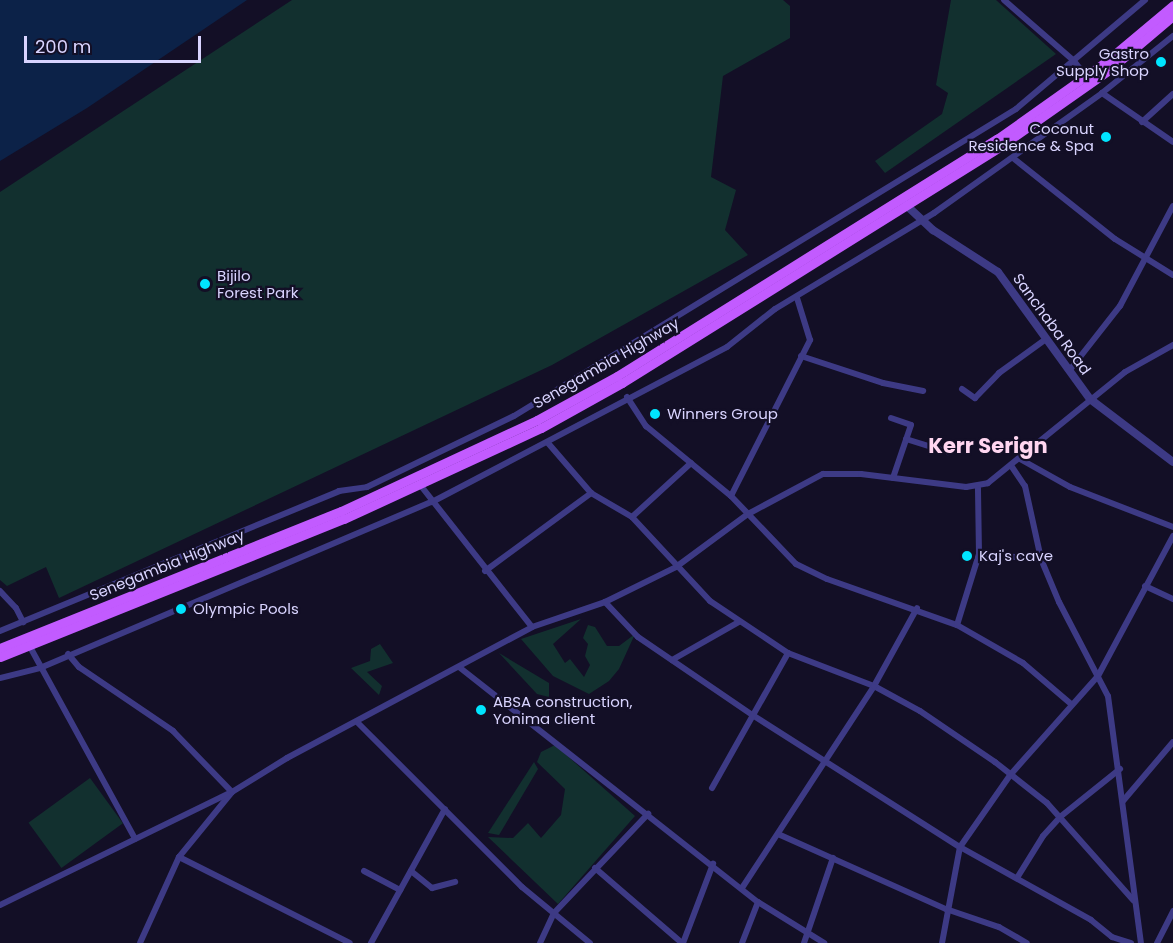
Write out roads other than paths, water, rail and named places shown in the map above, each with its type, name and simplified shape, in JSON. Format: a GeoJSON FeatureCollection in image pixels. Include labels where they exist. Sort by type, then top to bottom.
{"type":"FeatureCollection","features":[{"type":"Feature","properties":{"kind":"main road","name":"Senegambia Highway"},"geometry":{"type":"LineString","coordinates":[[0,648],[341,511],[537,420],[617,376],[997,139],[1086,76],[1173,5]]}},
{"type":"Feature","properties":{"kind":"main road","name":"Senegambia Highway"},"geometry":{"type":"LineString","coordinates":[[0,657],[421,486],[622,383],[906,205],[1082,89],[1173,16]]}},
{"type":"Feature","properties":{"kind":"street"},"geometry":{"type":"LineString","coordinates":[[1004,0],[1073,60],[1086,76]]}},
{"type":"Feature","properties":{"kind":"street"},"geometry":{"type":"LineString","coordinates":[[0,631],[324,497],[367,487],[514,416],[1016,109],[1145,0]]}},
{"type":"Feature","properties":{"kind":"street"},"geometry":{"type":"LineString","coordinates":[[0,678],[40,668],[68,654],[177,612],[432,502],[548,443],[627,397],[728,347],[775,309],[797,298],[921,220],[1013,158],[1102,93],[1173,36]]}},
{"type":"Feature","properties":{"kind":"street"},"geometry":{"type":"LineString","coordinates":[[1102,93],[1173,142]]}},
{"type":"Feature","properties":{"kind":"street"},"geometry":{"type":"LineString","coordinates":[[1142,122],[1173,94]]}},
{"type":"Feature","properties":{"kind":"street"},"geometry":{"type":"LineString","coordinates":[[1013,158],[1115,239],[1173,275]]}},
{"type":"Feature","properties":{"kind":"street","name":"Sanchaba Road"},"geometry":{"type":"LineString","coordinates":[[906,205],[921,220],[998,273],[1090,399],[1173,462]]}},
{"type":"Feature","properties":{"kind":"street"},"geometry":{"type":"LineString","coordinates":[[1069,371],[1120,306],[1173,206]]}},
{"type":"Feature","properties":{"kind":"street"},"geometry":{"type":"LineString","coordinates":[[732,496],[810,340],[797,298]]}},
{"type":"Feature","properties":{"kind":"street"},"geometry":{"type":"LineString","coordinates":[[962,389],[975,398],[999,373],[1046,339]]}},
{"type":"Feature","properties":{"kind":"street"},"geometry":{"type":"LineString","coordinates":[[1,903],[232,792],[287,758],[358,723],[532,627],[605,602],[676,567],[748,514],[823,474],[893,478],[978,488],[1012,467],[1090,399],[1125,372],[1173,345]]}},
{"type":"Feature","properties":{"kind":"street"},"geometry":{"type":"LineString","coordinates":[[801,356],[883,383],[923,391]]}},
{"type":"Feature","properties":{"kind":"street"},"geometry":{"type":"LineString","coordinates":[[627,397],[646,426],[732,496],[796,564],[827,579],[917,608],[957,624],[1023,663],[1070,703]]}},
{"type":"Feature","properties":{"kind":"street"},"geometry":{"type":"LineString","coordinates":[[891,418],[911,426],[893,478]]}},
{"type":"Feature","properties":{"kind":"street"},"geometry":{"type":"LineString","coordinates":[[906,439],[948,452],[952,449]]}},
{"type":"Feature","properties":{"kind":"street"},"geometry":{"type":"LineString","coordinates":[[548,443],[591,493],[632,518],[710,601],[789,653],[874,686],[920,711],[1011,774],[1060,817],[1134,900]]}},
{"type":"Feature","properties":{"kind":"street"},"geometry":{"type":"LineString","coordinates":[[1020,459],[1070,487],[1173,527]]}},
{"type":"Feature","properties":{"kind":"street"},"geometry":{"type":"LineString","coordinates":[[632,518],[691,463]]}},
{"type":"Feature","properties":{"kind":"street"},"geometry":{"type":"LineString","coordinates":[[1012,467],[1025,486],[1041,559],[1108,696],[1120,770],[1141,943]]}},
{"type":"Feature","properties":{"kind":"street"},"geometry":{"type":"LineString","coordinates":[[421,486],[532,627]]}},
{"type":"Feature","properties":{"kind":"street"},"geometry":{"type":"LineString","coordinates":[[957,624],[979,554],[978,488]]}},
{"type":"Feature","properties":{"kind":"street"},"geometry":{"type":"LineString","coordinates":[[485,570],[591,493]]}},
{"type":"Feature","properties":{"kind":"street"},"geometry":{"type":"LineString","coordinates":[[942,943],[946,909],[960,847],[1011,774],[1070,703],[1098,676],[1144,586],[1173,536]]}},
{"type":"Feature","properties":{"kind":"street"},"geometry":{"type":"LineString","coordinates":[[979,554],[1041,559]]}},
{"type":"Feature","properties":{"kind":"street"},"geometry":{"type":"LineString","coordinates":[[1144,586],[1173,599]]}},
{"type":"Feature","properties":{"kind":"street"},"geometry":{"type":"LineString","coordinates":[[0,591],[16,608],[23,622]]}},
{"type":"Feature","properties":{"kind":"street"},"geometry":{"type":"LineString","coordinates":[[605,602],[638,637],[754,716],[960,847],[1091,920],[1112,937],[1131,943]]}},
{"type":"Feature","properties":{"kind":"street"},"geometry":{"type":"LineString","coordinates":[[742,888],[874,686],[917,608]]}},
{"type":"Feature","properties":{"kind":"street"},"geometry":{"type":"LineString","coordinates":[[672,660],[739,622]]}},
{"type":"Feature","properties":{"kind":"street"},"geometry":{"type":"LineString","coordinates":[[29,645],[135,839]]}},
{"type":"Feature","properties":{"kind":"street"},"geometry":{"type":"LineString","coordinates":[[712,788],[789,653]]}},
{"type":"Feature","properties":{"kind":"street"},"geometry":{"type":"LineString","coordinates":[[68,654],[79,667],[173,731],[232,792]]}},
{"type":"Feature","properties":{"kind":"street"},"geometry":{"type":"LineString","coordinates":[[459,667],[713,864],[758,902],[807,935],[824,943]]}},
{"type":"Feature","properties":{"kind":"street"},"geometry":{"type":"LineString","coordinates":[[358,723],[554,913],[590,943]]}},
{"type":"Feature","properties":{"kind":"street"},"geometry":{"type":"LineString","coordinates":[[1122,801],[1173,742]]}},
{"type":"Feature","properties":{"kind":"street"},"geometry":{"type":"LineString","coordinates":[[1017,878],[1043,836],[1060,817],[1120,770]]}},
{"type":"Feature","properties":{"kind":"street"},"geometry":{"type":"LineString","coordinates":[[140,943],[179,857],[232,792]]}},
{"type":"Feature","properties":{"kind":"street"},"geometry":{"type":"LineString","coordinates":[[198,809],[208,821]]}},
{"type":"Feature","properties":{"kind":"street"},"geometry":{"type":"LineString","coordinates":[[371,943],[445,809]]}},
{"type":"Feature","properties":{"kind":"street"},"geometry":{"type":"LineString","coordinates":[[540,943],[554,913],[648,814]]}},
{"type":"Feature","properties":{"kind":"street"},"geometry":{"type":"LineString","coordinates":[[778,834],[946,909],[999,927],[1027,943]]}},
{"type":"Feature","properties":{"kind":"street"},"geometry":{"type":"LineString","coordinates":[[179,857],[350,943]]}},
{"type":"Feature","properties":{"kind":"street"},"geometry":{"type":"LineString","coordinates":[[804,943],[833,858]]}},
{"type":"Feature","properties":{"kind":"street"},"geometry":{"type":"LineString","coordinates":[[595,868],[683,943],[713,864]]}},
{"type":"Feature","properties":{"kind":"street"},"geometry":{"type":"LineString","coordinates":[[364,871],[400,890]]}},
{"type":"Feature","properties":{"kind":"street"},"geometry":{"type":"LineString","coordinates":[[411,872],[432,888],[455,882]]}},
{"type":"Feature","properties":{"kind":"street"},"geometry":{"type":"LineString","coordinates":[[742,943],[758,902]]}},
{"type":"Feature","properties":{"kind":"street"},"geometry":{"type":"LineString","coordinates":[[1157,943],[1173,911]]}},
{"type":"Feature","properties":{"kind":"water"},"geometry":{"type":"Polygon","coordinates":[[[0,0],[247,0],[87,108],[0,161],[0,0]]]}},
{"type":"Feature","properties":{"kind":"place","name":"Gastro Supply Shop"},"geometry":{"type":"Point","coordinates":[1161,62]}},
{"type":"Feature","properties":{"kind":"place","name":"Coconut Residence & Spa"},"geometry":{"type":"Point","coordinates":[1106,137]}},
{"type":"Feature","properties":{"kind":"place","name":"Bijilo Forest Park"},"geometry":{"type":"Point","coordinates":[205,284]}},
{"type":"Feature","properties":{"kind":"place","name":"Winners Group"},"geometry":{"type":"Point","coordinates":[655,414]}},
{"type":"Feature","properties":{"kind":"place","name":"Kaj's cave"},"geometry":{"type":"Point","coordinates":[967,556]}},
{"type":"Feature","properties":{"kind":"place","name":"Olympic Pools"},"geometry":{"type":"Point","coordinates":[181,609]}},
{"type":"Feature","properties":{"kind":"place","name":"ABSA construction, Yonima client"},"geometry":{"type":"Point","coordinates":[481,710]}},
{"type":"Feature","properties":{"kind":"district","name":"Kerr Serign"},"geometry":{"type":"Point","coordinates":[988,446]}}]}
